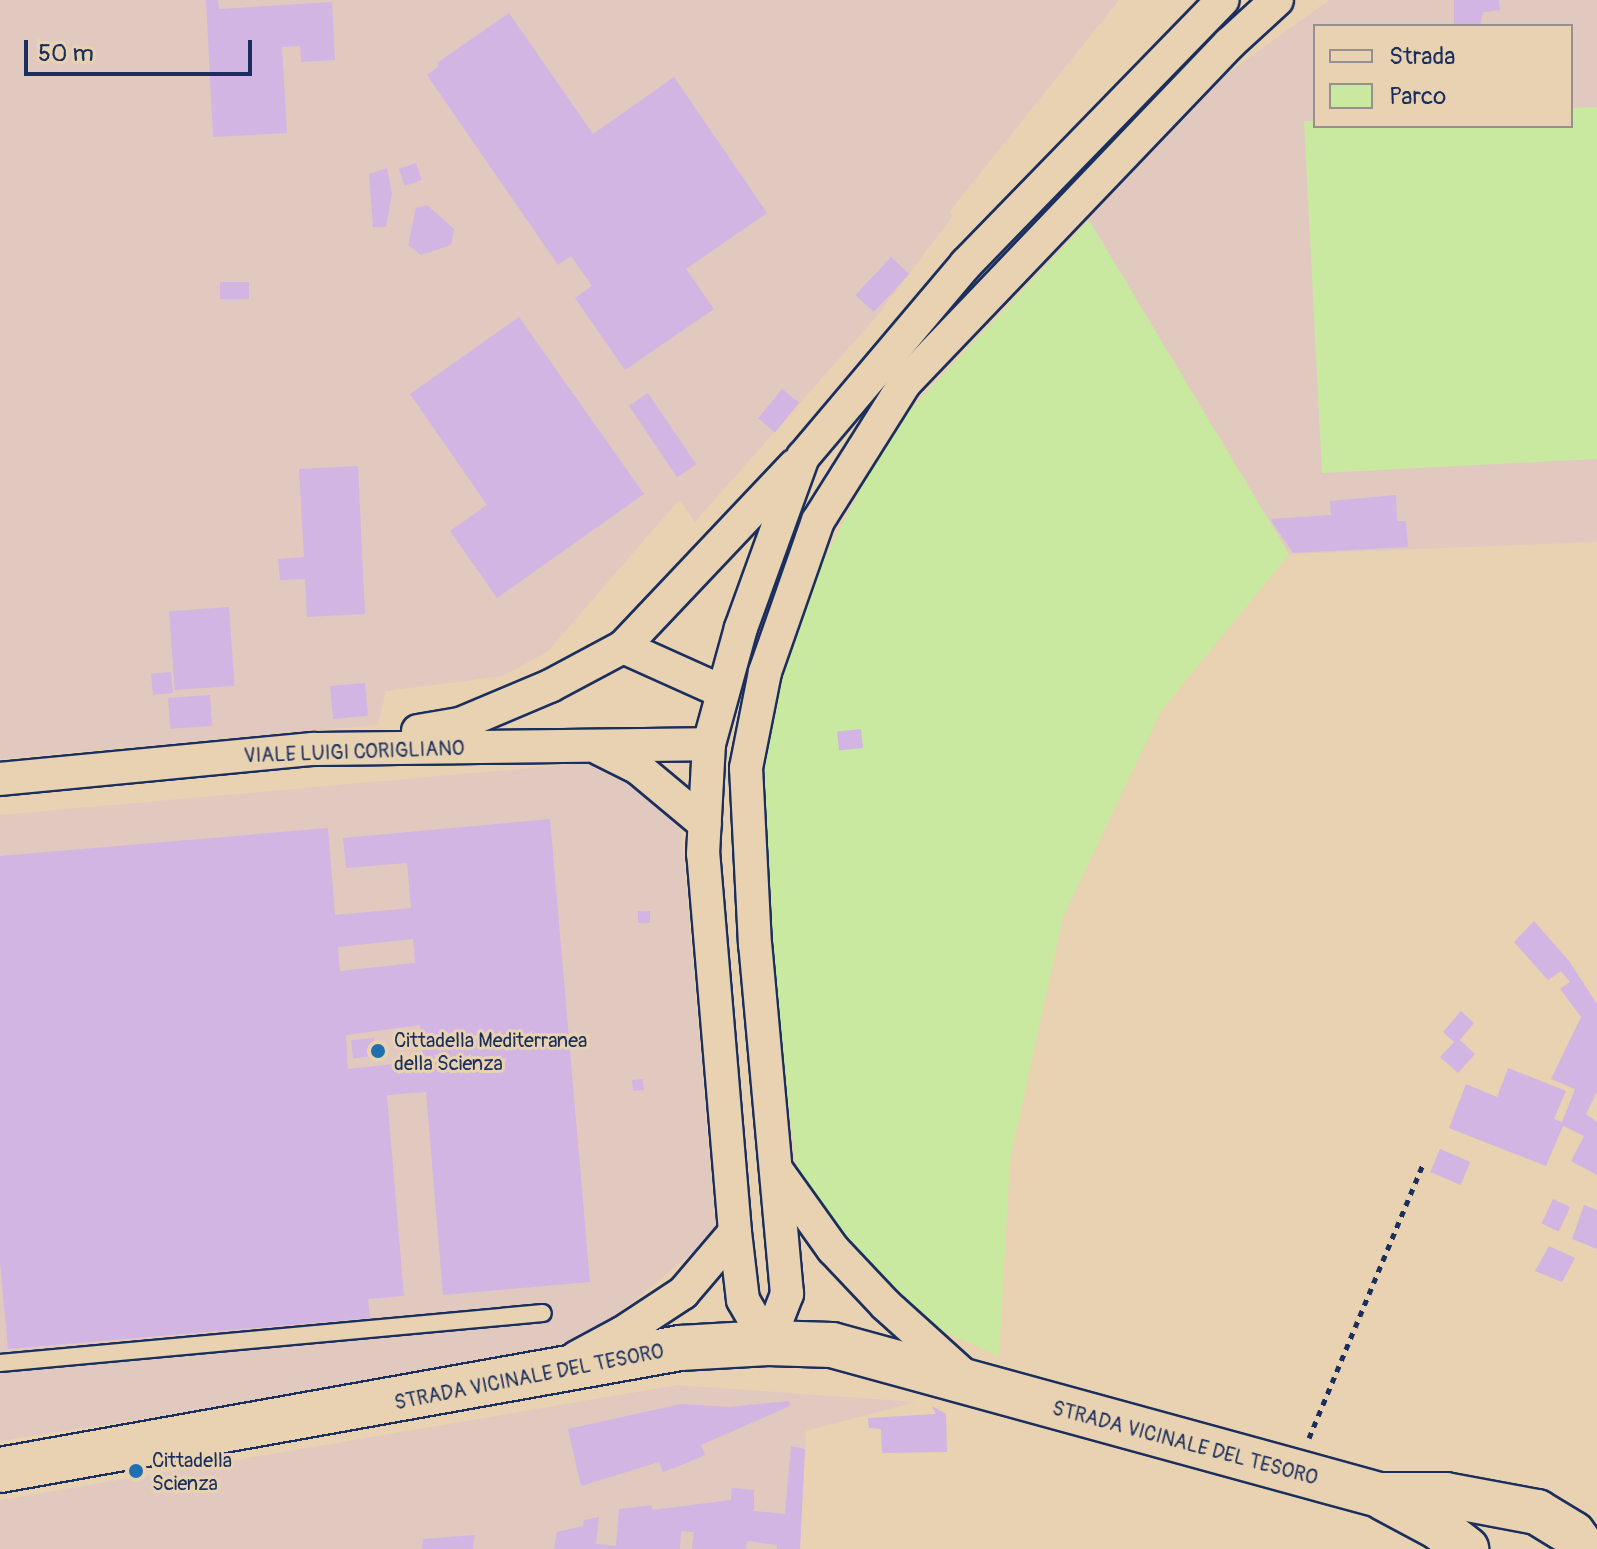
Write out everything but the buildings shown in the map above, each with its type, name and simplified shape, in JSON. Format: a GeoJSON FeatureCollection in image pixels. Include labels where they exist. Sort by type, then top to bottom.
{"type":"FeatureCollection","features":[{"type":"Feature","properties":{"kind":"main road","name":"STRADA VICINALE DEL TESORO"},"geometry":{"type":"LineString","coordinates":[[0,1470],[423,1397],[554,1368],[680,1348],[768,1343],[832,1345],[1379,1495]]}},
{"type":"Feature","properties":{"kind":"main road"},"geometry":{"type":"LineString","coordinates":[[1379,1495],[1446,1495],[1537,1512],[1573,1534],[1593,1530]]}},
{"type":"Feature","properties":{"kind":"main road"},"geometry":{"type":"LineString","coordinates":[[1379,1495],[1438,1527],[1463,1547]]}},
{"type":"Feature","properties":{"kind":"street"},"geometry":{"type":"LineString","coordinates":[[313,749],[460,724],[550,686],[623,647],[803,457],[966,264],[1223,0]]}},
{"type":"Feature","properties":{"kind":"street"},"geometry":{"type":"LineString","coordinates":[[768,1343],[787,1294],[755,945],[746,768],[765,672],[818,521],[905,383],[1229,44],[1277,0]]}},
{"type":"Feature","properties":{"kind":"street"},"geometry":{"type":"LineString","coordinates":[[768,1343],[743,1300],[703,854],[709,744],[721,691],[803,457]]}},
{"type":"Feature","properties":{"kind":"street"},"geometry":{"type":"LineString","coordinates":[[623,647],[721,691]]}},
{"type":"Feature","properties":{"kind":"street","name":"VIALE LUIGI CORIGLIANO"},"geometry":{"type":"LineString","coordinates":[[0,779],[313,749],[709,744]]}},
{"type":"Feature","properties":{"kind":"street"},"geometry":{"type":"LineString","coordinates":[[589,745],[638,768],[705,824]]}},
{"type":"Feature","properties":{"kind":"street"},"geometry":{"type":"LineString","coordinates":[[778,1172],[833,1249],[886,1305],[975,1385]]}},
{"type":"Feature","properties":{"kind":"street"},"geometry":{"type":"LineString","coordinates":[[554,1368],[622,1333],[683,1293],[735,1232]]}},
{"type":"Feature","properties":{"kind":"lane"},"geometry":{"type":"LineString","coordinates":[[0,1363],[543,1313]]}},
{"type":"Feature","properties":{"kind":"path"},"geometry":{"type":"LineString","coordinates":[[1294,1473],[1424,1162]]}},
{"type":"Feature","properties":{"kind":"shaded area"},"geometry":{"type":"Polygon","coordinates":[[[0,0],[1119,0],[950,211],[952,217],[876,317],[695,522],[679,500],[548,651],[503,676],[386,691],[378,725],[0,759],[0,0]]]}},
{"type":"Feature","properties":{"kind":"shaded area"},"geometry":{"type":"Polygon","coordinates":[[[1329,0],[1597,0],[1597,542],[1289,554],[1089,221],[1046,205],[1329,0]]]}},
{"type":"Feature","properties":{"kind":"shaded area"},"geometry":{"type":"Polygon","coordinates":[[[599,762],[681,823],[716,1233],[594,1334],[495,1364],[0,1441],[0,815],[599,762]]]}},
{"type":"Feature","properties":{"kind":"shaded area"},"geometry":{"type":"Polygon","coordinates":[[[678,1385],[916,1402],[806,1431],[800,1549],[0,1549],[0,1500],[678,1385]]]}},
{"type":"Feature","properties":{"kind":"green space"},"geometry":{"type":"Polygon","coordinates":[[[1597,107],[1597,459],[1322,473],[1304,121],[1313,121],[1313,128],[1573,128],[1573,108],[1597,107]]]}},
{"type":"Feature","properties":{"kind":"green space"},"geometry":{"type":"Polygon","coordinates":[[[1089,220],[1289,554],[1161,711],[1063,917],[1010,1160],[999,1356],[940,1330],[873,1273],[809,1194],[796,1161],[764,876],[764,757],[772,694],[806,594],[876,460],[910,410],[1089,220]]]}},
{"type":"Feature","properties":{"kind":"place","name":"Cittadella Mediterranea della Scienza"},"geometry":{"type":"Point","coordinates":[378,1051]}},
{"type":"Feature","properties":{"kind":"place","name":"Cittadella Scienza"},"geometry":{"type":"Point","coordinates":[136,1471]}}]}
